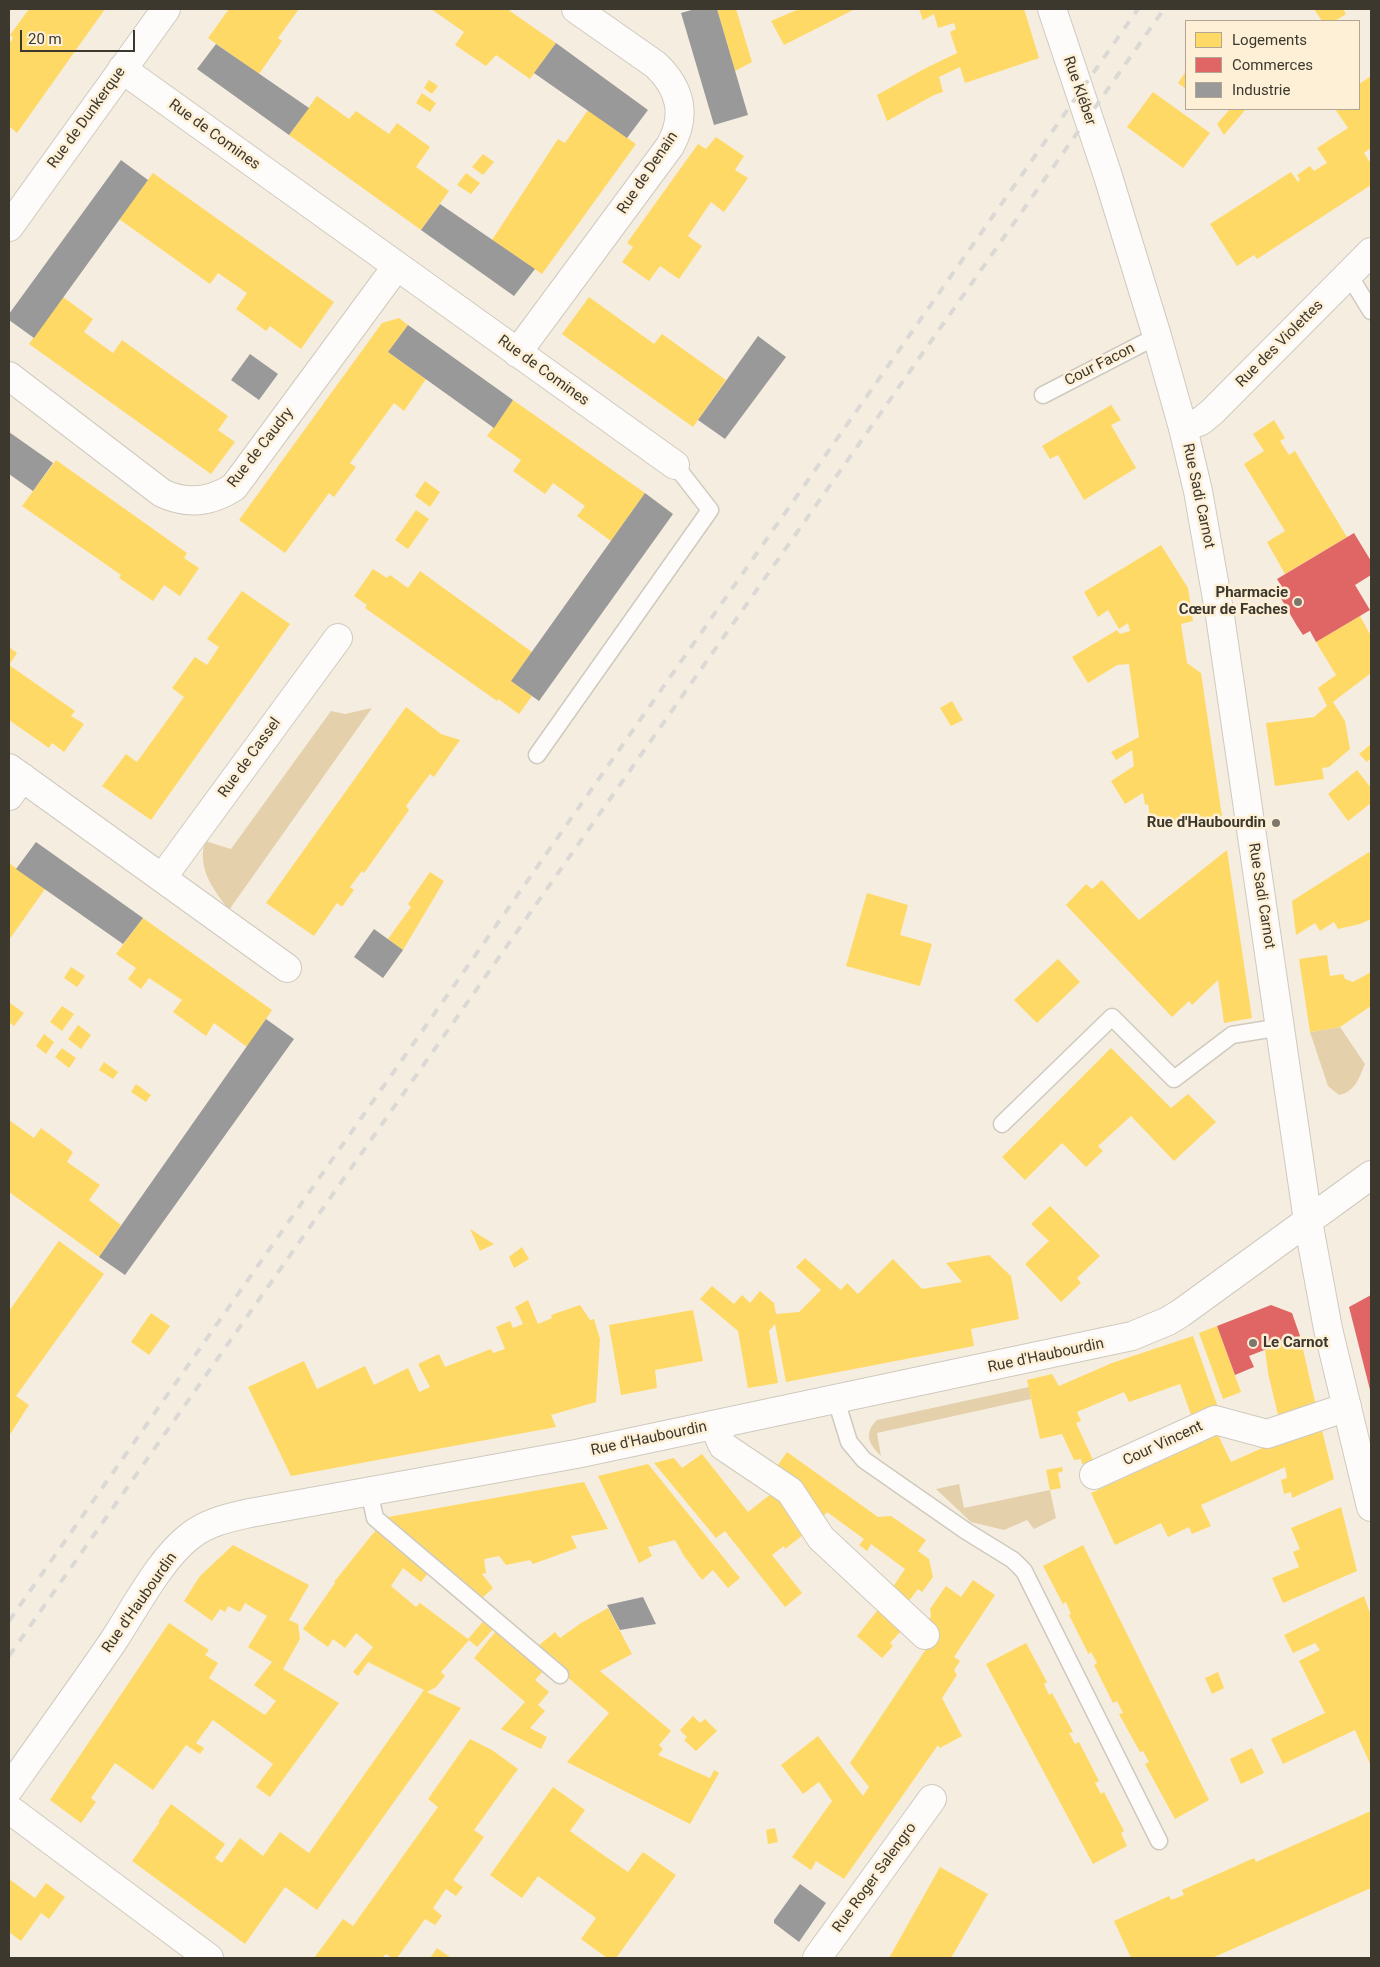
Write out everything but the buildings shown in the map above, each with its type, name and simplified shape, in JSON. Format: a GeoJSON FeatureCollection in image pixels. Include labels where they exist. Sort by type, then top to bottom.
{"type":"FeatureCollection","features":[{"type":"Feature","properties":{"kind":"street","name":"Rue de Dunkerque"},"geometry":{"type":"LineString","coordinates":[[9,227],[166,9]]}},
{"type":"Feature","properties":{"kind":"street","name":"Rue de Denain"},"geometry":{"type":"LineString","coordinates":[[517,353],[670,146],[679,128],[680,119],[676,96],[664,73],[656,65],[576,9]]}},
{"type":"Feature","properties":{"kind":"street","name":"Rue Kléber"},"geometry":{"type":"LineString","coordinates":[[1052,9],[1107,173]]}},
{"type":"Feature","properties":{"kind":"street","name":"Rue de Comines"},"geometry":{"type":"LineString","coordinates":[[122,69],[674,465]]}},
{"type":"Feature","properties":{"kind":"street","name":"Rue Sadi Carnot"},"geometry":{"type":"LineString","coordinates":[[1107,173],[1183,428],[1208,538],[1319,1288],[1371,1507]]}},
{"type":"Feature","properties":{"kind":"street","name":"Rue des Violettes"},"geometry":{"type":"LineString","coordinates":[[1183,428],[1201,421],[1212,412],[1371,252]]}},
{"type":"Feature","properties":{"kind":"street","name":"Rue de Caudry"},"geometry":{"type":"LineString","coordinates":[[9,376],[162,493],[175,499],[205,500],[222,495],[234,487],[397,266]]}},
{"type":"Feature","properties":{"kind":"street","name":"Rue de Cassel"},"geometry":{"type":"LineString","coordinates":[[162,878],[338,638]]}},
{"type":"Feature","properties":{"kind":"street"},"geometry":{"type":"LineString","coordinates":[[13,780],[162,878],[287,968]]}},
{"type":"Feature","properties":{"kind":"street","name":"Rue d'Haubourdin"},"geometry":{"type":"LineString","coordinates":[[9,1789],[114,1640],[162,1567],[189,1537],[205,1526],[222,1519],[576,1454],[714,1426],[1132,1336],[1168,1321],[1181,1313],[1371,1175]]}},
{"type":"Feature","properties":{"kind":"street","name":"Cour Vincent"},"geometry":{"type":"LineString","coordinates":[[1094,1475],[1215,1420],[1267,1434],[1347,1408]]}},
{"type":"Feature","properties":{"kind":"street"},"geometry":{"type":"LineString","coordinates":[[714,1426],[723,1446],[790,1491],[821,1538],[925,1635]]}},
{"type":"Feature","properties":{"kind":"street","name":"Rue Roger Salengro"},"geometry":{"type":"LineString","coordinates":[[817,1958],[932,1799]]}},
{"type":"Feature","properties":{"kind":"street"},"geometry":{"type":"LineString","coordinates":[[9,1809],[209,1958]]}},
{"type":"Feature","properties":{"kind":"lane"},"geometry":{"type":"LineString","coordinates":[[1349,275],[1371,311]]}},
{"type":"Feature","properties":{"kind":"lane","name":"Cour Facon"},"geometry":{"type":"LineString","coordinates":[[1043,395],[1157,336]]}},
{"type":"Feature","properties":{"kind":"lane","name":"Rue de Comines"},"geometry":{"type":"LineString","coordinates":[[537,755],[710,510],[674,465]]}},
{"type":"Feature","properties":{"kind":"lane"},"geometry":{"type":"LineString","coordinates":[[1002,1124],[1112,1017],[1174,1079],[1232,1035],[1281,1028]]}},
{"type":"Feature","properties":{"kind":"lane"},"geometry":{"type":"LineString","coordinates":[[836,1400],[849,1442],[864,1460],[966,1531],[1013,1560],[1024,1571],[1159,1841]]}},
{"type":"Feature","properties":{"kind":"lane"},"geometry":{"type":"LineString","coordinates":[[369,1492],[375,1518],[560,1676]]}},
{"type":"Feature","properties":{"kind":"shaded area"},"geometry":{"type":"Polygon","coordinates":[[[372,708],[229,910],[212,886],[205,870],[203,851],[205,841],[231,849],[331,711],[345,714],[372,708]]]}},
{"type":"Feature","properties":{"kind":"shaded area"},"geometry":{"type":"Polygon","coordinates":[[[1340,1027],[1365,1064],[1353,1088],[1339,1095],[1328,1086],[1310,1032],[1340,1027]]]}},
{"type":"Feature","properties":{"kind":"shaded area"},"geometry":{"type":"Polygon","coordinates":[[[1029,1387],[1031,1399],[877,1433],[881,1456],[869,1439],[870,1430],[877,1420],[1029,1387]]]}},
{"type":"Feature","properties":{"kind":"shaded area"},"geometry":{"type":"Polygon","coordinates":[[[959,1484],[964,1508],[1050,1490],[1056,1518],[1034,1529],[1027,1520],[1004,1530],[971,1522],[936,1489],[959,1484]]]}},
{"type":"Feature","properties":{"kind":"railway"},"geometry":{"type":"LineString","coordinates":[[9,1621],[1138,9]]}},
{"type":"Feature","properties":{"kind":"railway"},"geometry":{"type":"LineString","coordinates":[[9,1656],[1164,9]]}},
{"type":"Feature","properties":{"kind":"place","name":"Pharmacie Cœur de Faches"},"geometry":{"type":"Point","coordinates":[1298,602]}},
{"type":"Feature","properties":{"kind":"place","name":"Rue d'Haubourdin"},"geometry":{"type":"Point","coordinates":[1276,823]}},
{"type":"Feature","properties":{"kind":"place","name":"Le Carnot"},"geometry":{"type":"Point","coordinates":[1253,1343]}}]}
